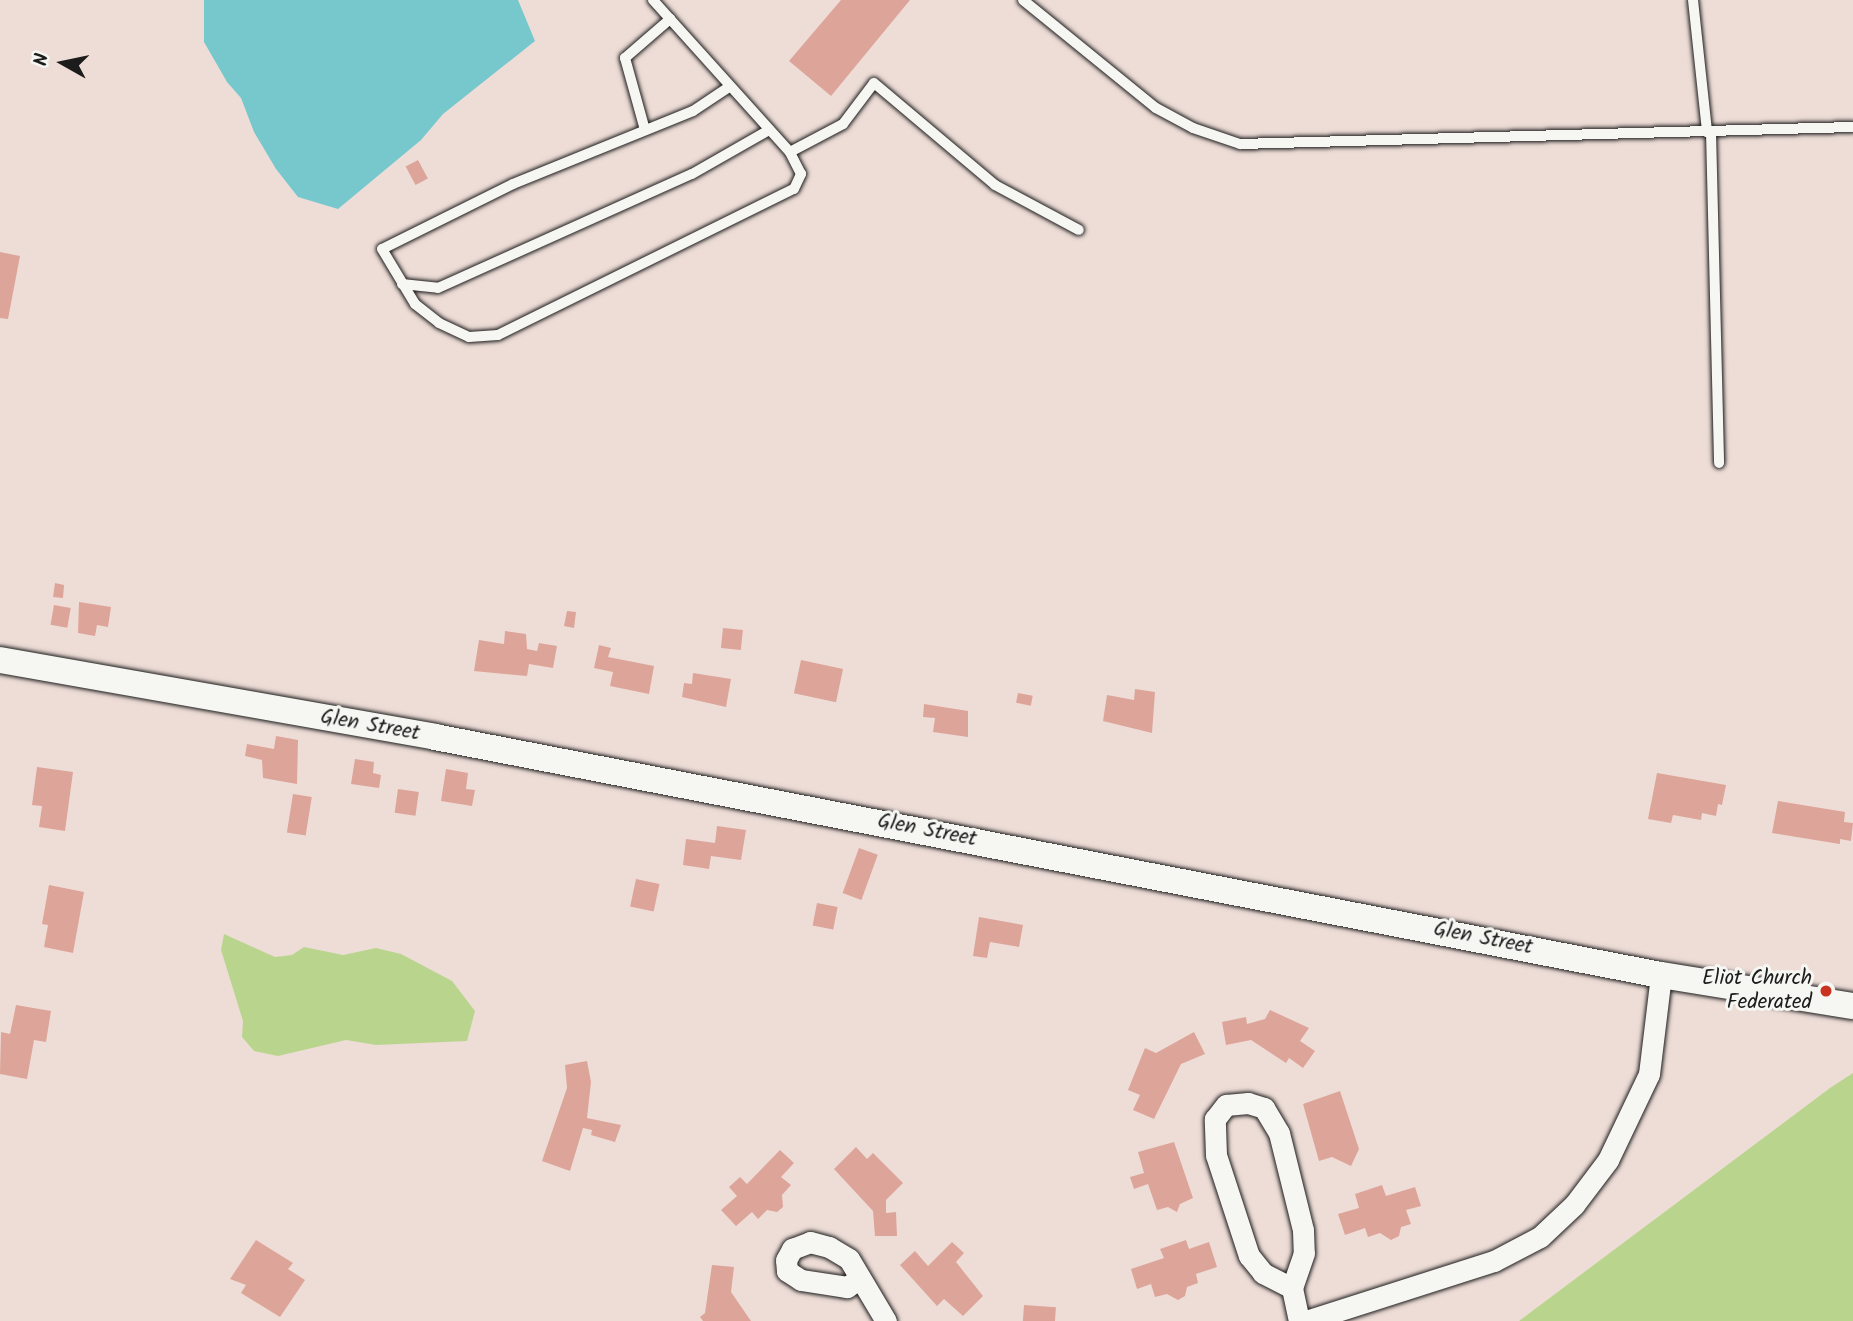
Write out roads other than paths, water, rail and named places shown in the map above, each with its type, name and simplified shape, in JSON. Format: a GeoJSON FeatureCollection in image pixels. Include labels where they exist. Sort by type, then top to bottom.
{"type":"FeatureCollection","features":[{"type":"Feature","properties":{"kind":"street","name":"Glen Street"},"geometry":{"type":"LineString","coordinates":[[0,660],[460,742],[1661,975],[1853,1006]]}},
{"type":"Feature","properties":{"kind":"street"},"geometry":{"type":"LineString","coordinates":[[1306,1321],[1494,1261],[1540,1237],[1574,1205],[1608,1160],[1649,1074],[1661,975]]}},
{"type":"Feature","properties":{"kind":"street"},"geometry":{"type":"LineString","coordinates":[[1292,1288],[1263,1273],[1249,1256],[1216,1156],[1215,1119],[1226,1105],[1248,1102],[1264,1108],[1279,1133],[1303,1230],[1304,1252],[1292,1288],[1299,1321]]}},
{"type":"Feature","properties":{"kind":"street"},"geometry":{"type":"LineString","coordinates":[[860,1278],[886,1321]]}},
{"type":"Feature","properties":{"kind":"lane"},"geometry":{"type":"LineString","coordinates":[[653,0],[790,152],[801,174],[794,189],[499,335],[469,337],[439,323],[415,304],[382,248],[513,184],[693,111],[729,87]]}},
{"type":"Feature","properties":{"kind":"lane"},"geometry":{"type":"LineString","coordinates":[[1023,0],[1156,108],[1193,128],[1240,144],[1853,127]]}},
{"type":"Feature","properties":{"kind":"lane"},"geometry":{"type":"LineString","coordinates":[[1693,0],[1709,132],[1719,463]]}},
{"type":"Feature","properties":{"kind":"lane"},"geometry":{"type":"LineString","coordinates":[[645,130],[625,58],[670,19]]}},
{"type":"Feature","properties":{"kind":"lane"},"geometry":{"type":"LineString","coordinates":[[790,152],[843,124],[874,83],[995,185],[1079,230]]}},
{"type":"Feature","properties":{"kind":"lane"},"geometry":{"type":"LineString","coordinates":[[402,284],[438,288],[692,174],[769,130]]}},
{"type":"Feature","properties":{"kind":"water"},"geometry":{"type":"Polygon","coordinates":[[[204,0],[518,0],[535,41],[443,114],[421,140],[338,209],[298,197],[276,169],[254,132],[241,98],[227,82],[204,42],[204,0]]]}},
{"type":"Feature","properties":{"kind":"place","name":"Eliot Church Federated"},"geometry":{"type":"Point","coordinates":[1826,991]}}]}
